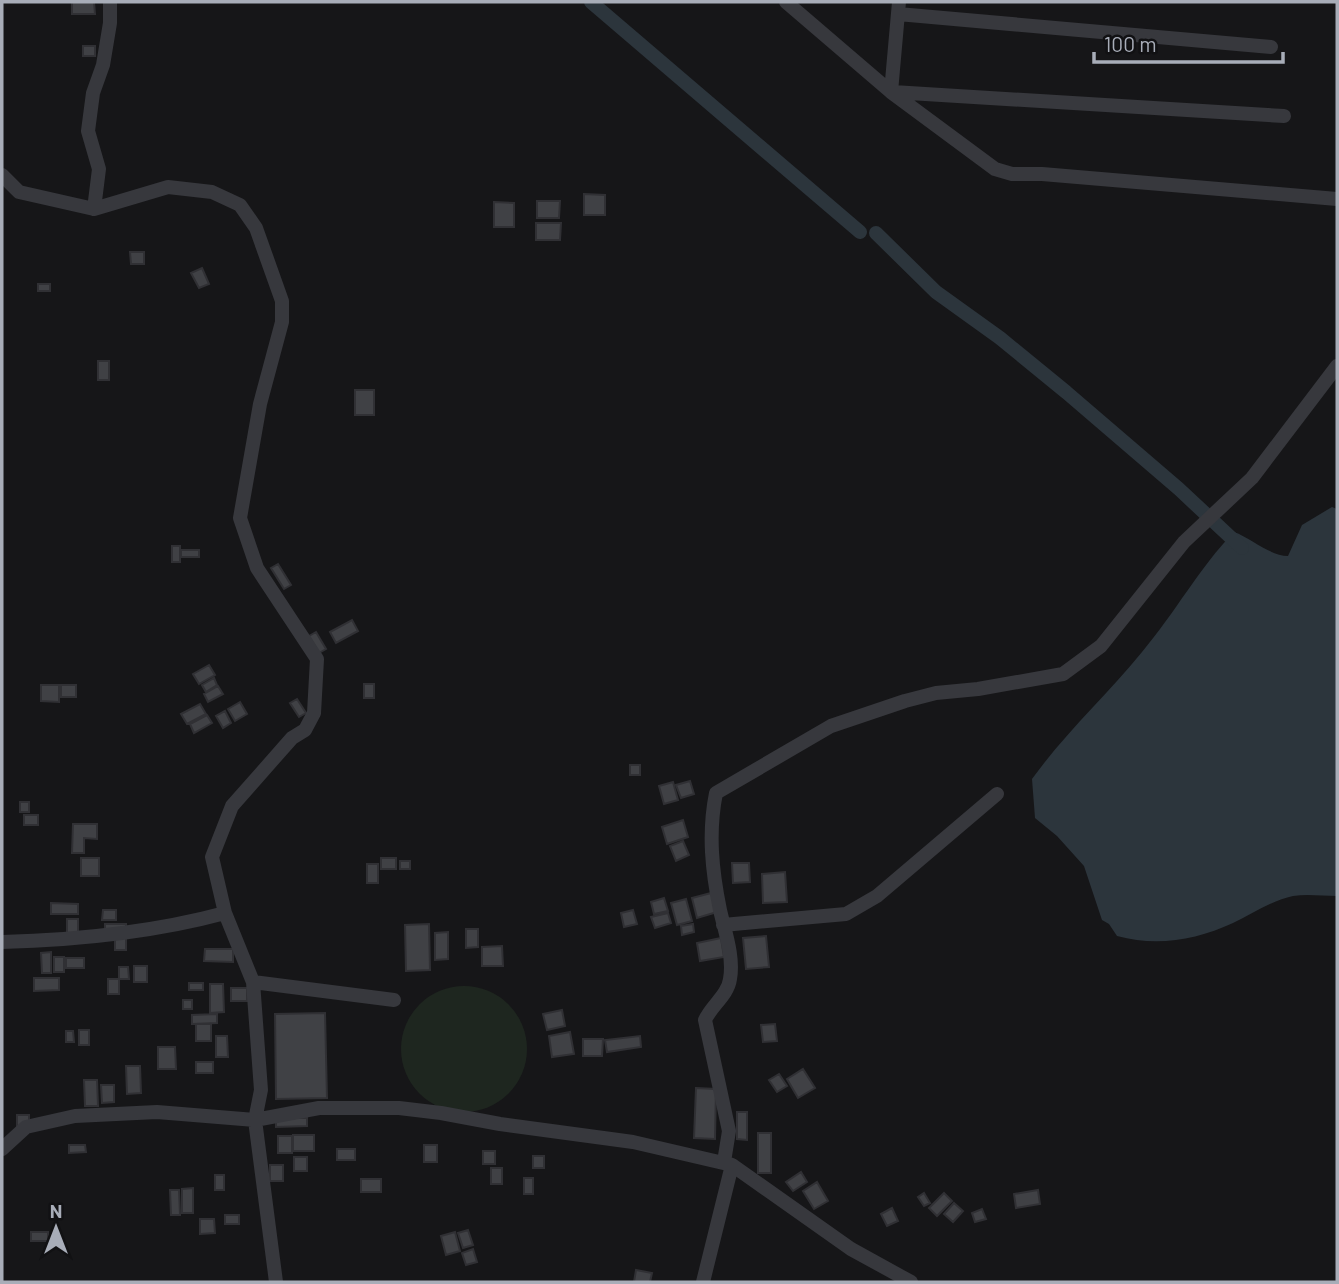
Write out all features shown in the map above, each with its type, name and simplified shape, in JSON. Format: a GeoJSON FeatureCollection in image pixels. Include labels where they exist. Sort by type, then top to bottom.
{"type":"FeatureCollection","features":[{"type":"Feature","properties":{"kind":"street"},"geometry":{"type":"LineString","coordinates":[[94,209],[99,169],[88,131],[93,93],[103,65],[110,23],[110,2]]}},
{"type":"Feature","properties":{"kind":"street"},"geometry":{"type":"LineString","coordinates":[[786,2],[891,92],[995,170],[1012,174],[1042,174],[1337,199]]}},
{"type":"Feature","properties":{"kind":"street"},"geometry":{"type":"LineString","coordinates":[[891,92],[899,8],[1271,47]]}},
{"type":"Feature","properties":{"kind":"street"},"geometry":{"type":"LineString","coordinates":[[891,92],[1284,116]]}},
{"type":"Feature","properties":{"kind":"street"},"geometry":{"type":"LineString","coordinates":[[2,175],[19,191],[94,209],[168,187],[212,191],[240,205],[256,228],[282,300],[282,322],[260,404],[240,518],[257,568],[317,659],[314,713],[305,730],[292,738],[232,806],[212,857],[225,913],[253,982],[261,1090],[255,1120],[276,1282]]}},
{"type":"Feature","properties":{"kind":"street"},"geometry":{"type":"LineString","coordinates":[[911,1282],[851,1249],[724,1162],[729,1131],[705,1020],[730,982],[731,962],[710,843],[711,817],[716,793],[831,726],[936,693],[978,689],[1063,674],[1101,646],[1184,542],[1252,478],[1337,366]]}},
{"type":"Feature","properties":{"kind":"street"},"geometry":{"type":"LineString","coordinates":[[723,925],[846,914],[877,896],[997,794]]}},
{"type":"Feature","properties":{"kind":"street"},"geometry":{"type":"LineString","coordinates":[[2,942],[99,938],[190,923],[225,913]]}},
{"type":"Feature","properties":{"kind":"street"},"geometry":{"type":"LineString","coordinates":[[253,982],[394,1000]]}},
{"type":"Feature","properties":{"kind":"street"},"geometry":{"type":"LineString","coordinates":[[2,1149],[26,1127],[75,1116],[157,1112],[255,1120],[319,1108],[399,1108],[633,1142],[732,1165]]}},
{"type":"Feature","properties":{"kind":"street"},"geometry":{"type":"LineString","coordinates":[[703,1282],[732,1165]]}},
{"type":"Feature","properties":{"kind":"shaded area"},"geometry":{"type":"Polygon","coordinates":[[[1332,507],[1337,509],[1337,896],[1304,895],[1285,898],[1219,929],[1176,940],[1147,941],[1117,936],[1109,924],[1102,920],[1084,866],[1057,836],[1035,818],[1032,779],[1142,652],[1234,532],[1267,550],[1288,556],[1302,525],[1332,507]]]}},
{"type":"Feature","properties":{"kind":"shaded area"},"geometry":{"type":"Polygon","coordinates":[[[464,986],[488,990],[509,1004],[523,1025],[527,1049],[523,1073],[509,1094],[488,1108],[464,1112],[440,1108],[419,1094],[405,1073],[401,1049],[405,1025],[419,1004],[440,990],[464,986]]]}},
{"type":"Feature","properties":{"kind":"building"},"geometry":{"type":"Polygon","coordinates":[[[72,2],[94,2],[95,14],[72,14],[72,2]]]}},
{"type":"Feature","properties":{"kind":"building"},"geometry":{"type":"Polygon","coordinates":[[[83,46],[95,46],[95,56],[83,56],[83,46]]]}},
{"type":"Feature","properties":{"kind":"building"},"geometry":{"type":"Polygon","coordinates":[[[584,194],[605,195],[605,215],[584,215],[584,194]]]}},
{"type":"Feature","properties":{"kind":"building"},"geometry":{"type":"Polygon","coordinates":[[[537,201],[560,201],[559,218],[537,218],[537,201]]]}},
{"type":"Feature","properties":{"kind":"building"},"geometry":{"type":"Polygon","coordinates":[[[494,202],[514,203],[514,227],[494,227],[494,202]]]}},
{"type":"Feature","properties":{"kind":"building"},"geometry":{"type":"Polygon","coordinates":[[[536,223],[561,223],[560,240],[536,240],[536,223]]]}},
{"type":"Feature","properties":{"kind":"building"},"geometry":{"type":"Polygon","coordinates":[[[130,252],[144,252],[144,264],[131,264],[130,252]]]}},
{"type":"Feature","properties":{"kind":"building"},"geometry":{"type":"Polygon","coordinates":[[[202,268],[209,284],[199,288],[191,273],[202,268]]]}},
{"type":"Feature","properties":{"kind":"building"},"geometry":{"type":"Polygon","coordinates":[[[38,284],[50,284],[50,291],[38,291],[38,284]]]}},
{"type":"Feature","properties":{"kind":"building"},"geometry":{"type":"Polygon","coordinates":[[[98,361],[109,361],[109,380],[98,380],[98,361]]]}},
{"type":"Feature","properties":{"kind":"building"},"geometry":{"type":"Polygon","coordinates":[[[355,390],[374,390],[374,415],[355,415],[355,390]]]}},
{"type":"Feature","properties":{"kind":"building"},"geometry":{"type":"Polygon","coordinates":[[[172,546],[180,546],[180,562],[172,562],[172,546]]]}},
{"type":"Feature","properties":{"kind":"building"},"geometry":{"type":"Polygon","coordinates":[[[181,550],[199,550],[199,557],[181,557],[181,550]]]}},
{"type":"Feature","properties":{"kind":"building"},"geometry":{"type":"Polygon","coordinates":[[[278,564],[291,585],[284,589],[271,568],[278,564]]]}},
{"type":"Feature","properties":{"kind":"building"},"geometry":{"type":"Polygon","coordinates":[[[352,620],[358,631],[336,643],[330,632],[352,620]]]}},
{"type":"Feature","properties":{"kind":"building"},"geometry":{"type":"Polygon","coordinates":[[[316,632],[326,649],[319,653],[309,636],[316,632]]]}},
{"type":"Feature","properties":{"kind":"building"},"geometry":{"type":"Polygon","coordinates":[[[209,665],[215,675],[199,684],[193,674],[209,665]]]}},
{"type":"Feature","properties":{"kind":"building"},"geometry":{"type":"Polygon","coordinates":[[[214,678],[217,685],[206,692],[202,685],[214,678]]]}},
{"type":"Feature","properties":{"kind":"building"},"geometry":{"type":"Polygon","coordinates":[[[364,684],[374,684],[374,698],[364,698],[364,684]]]}},
{"type":"Feature","properties":{"kind":"building"},"geometry":{"type":"Polygon","coordinates":[[[41,685],[59,685],[59,702],[41,701],[41,685]]]}},
{"type":"Feature","properties":{"kind":"building"},"geometry":{"type":"Polygon","coordinates":[[[61,685],[76,685],[76,697],[61,697],[61,685]]]}},
{"type":"Feature","properties":{"kind":"building"},"geometry":{"type":"Polygon","coordinates":[[[218,686],[223,694],[208,702],[204,694],[218,686]]]}},
{"type":"Feature","properties":{"kind":"building"},"geometry":{"type":"Polygon","coordinates":[[[297,699],[306,713],[299,717],[290,703],[297,699]]]}},
{"type":"Feature","properties":{"kind":"building"},"geometry":{"type":"Polygon","coordinates":[[[240,702],[247,714],[235,721],[228,709],[240,702]]]}},
{"type":"Feature","properties":{"kind":"building"},"geometry":{"type":"Polygon","coordinates":[[[200,704],[206,714],[187,724],[181,714],[200,704]]]}},
{"type":"Feature","properties":{"kind":"building"},"geometry":{"type":"Polygon","coordinates":[[[225,711],[231,723],[223,728],[216,716],[225,711]]]}},
{"type":"Feature","properties":{"kind":"building"},"geometry":{"type":"Polygon","coordinates":[[[207,715],[212,723],[194,733],[190,724],[207,715]]]}},
{"type":"Feature","properties":{"kind":"building"},"geometry":{"type":"Polygon","coordinates":[[[630,765],[640,765],[640,775],[630,775],[630,765]]]}},
{"type":"Feature","properties":{"kind":"building"},"geometry":{"type":"Polygon","coordinates":[[[690,781],[694,794],[681,798],[676,785],[690,781]]]}},
{"type":"Feature","properties":{"kind":"building"},"geometry":{"type":"Polygon","coordinates":[[[673,782],[678,800],[664,804],[659,786],[673,782]]]}},
{"type":"Feature","properties":{"kind":"building"},"geometry":{"type":"Polygon","coordinates":[[[20,802],[29,802],[29,812],[20,812],[20,802]]]}},
{"type":"Feature","properties":{"kind":"building"},"geometry":{"type":"Polygon","coordinates":[[[24,815],[38,815],[38,825],[24,825],[24,815]]]}},
{"type":"Feature","properties":{"kind":"building"},"geometry":{"type":"Polygon","coordinates":[[[683,820],[688,837],[667,844],[662,827],[683,820]]]}},
{"type":"Feature","properties":{"kind":"building"},"geometry":{"type":"Polygon","coordinates":[[[73,824],[97,824],[97,839],[84,838],[84,853],[72,853],[73,824]]]}},
{"type":"Feature","properties":{"kind":"building"},"geometry":{"type":"Polygon","coordinates":[[[683,841],[689,855],[676,861],[670,846],[683,841]]]}},
{"type":"Feature","properties":{"kind":"building"},"geometry":{"type":"Polygon","coordinates":[[[81,858],[99,858],[99,876],[81,876],[81,858]]]}},
{"type":"Feature","properties":{"kind":"building"},"geometry":{"type":"Polygon","coordinates":[[[381,858],[396,858],[396,869],[381,869],[381,858]]]}},
{"type":"Feature","properties":{"kind":"building"},"geometry":{"type":"Polygon","coordinates":[[[400,861],[410,861],[410,869],[400,869],[400,861]]]}},
{"type":"Feature","properties":{"kind":"building"},"geometry":{"type":"Polygon","coordinates":[[[732,863],[749,863],[750,882],[733,883],[732,863]]]}},
{"type":"Feature","properties":{"kind":"building"},"geometry":{"type":"Polygon","coordinates":[[[367,864],[378,864],[378,883],[367,883],[367,864]]]}},
{"type":"Feature","properties":{"kind":"building"},"geometry":{"type":"Polygon","coordinates":[[[785,872],[787,902],[763,903],[762,874],[785,872]]]}},
{"type":"Feature","properties":{"kind":"building"},"geometry":{"type":"Polygon","coordinates":[[[711,893],[717,912],[697,918],[692,898],[711,893]]]}},
{"type":"Feature","properties":{"kind":"building"},"geometry":{"type":"Polygon","coordinates":[[[664,898],[668,911],[654,914],[651,902],[664,898]]]}},
{"type":"Feature","properties":{"kind":"building"},"geometry":{"type":"Polygon","coordinates":[[[686,899],[692,921],[677,925],[671,903],[686,899]]]}},
{"type":"Feature","properties":{"kind":"building"},"geometry":{"type":"Polygon","coordinates":[[[51,903],[78,904],[78,914],[51,914],[51,903]]]}},
{"type":"Feature","properties":{"kind":"building"},"geometry":{"type":"Polygon","coordinates":[[[103,910],[116,910],[116,920],[102,920],[103,910]]]}},
{"type":"Feature","properties":{"kind":"building"},"geometry":{"type":"Polygon","coordinates":[[[633,910],[637,924],[624,927],[621,913],[633,910]]]}},
{"type":"Feature","properties":{"kind":"building"},"geometry":{"type":"Polygon","coordinates":[[[668,913],[671,923],[655,928],[651,917],[668,913]]]}},
{"type":"Feature","properties":{"kind":"building"},"geometry":{"type":"Polygon","coordinates":[[[67,919],[78,919],[78,935],[67,935],[67,919]]]}},
{"type":"Feature","properties":{"kind":"building"},"geometry":{"type":"Polygon","coordinates":[[[105,924],[126,924],[126,950],[115,950],[115,939],[105,939],[105,924]]]}},
{"type":"Feature","properties":{"kind":"building"},"geometry":{"type":"Polygon","coordinates":[[[429,924],[430,970],[406,971],[405,925],[429,924]]]}},
{"type":"Feature","properties":{"kind":"building"},"geometry":{"type":"Polygon","coordinates":[[[693,924],[694,932],[682,935],[681,926],[693,924]]]}},
{"type":"Feature","properties":{"kind":"building"},"geometry":{"type":"Polygon","coordinates":[[[466,929],[478,929],[478,947],[466,948],[466,929]]]}},
{"type":"Feature","properties":{"kind":"building"},"geometry":{"type":"Polygon","coordinates":[[[448,932],[448,959],[435,960],[435,933],[448,932]]]}},
{"type":"Feature","properties":{"kind":"building"},"geometry":{"type":"Polygon","coordinates":[[[766,936],[769,967],[746,969],[743,938],[766,936]]]}},
{"type":"Feature","properties":{"kind":"building"},"geometry":{"type":"Polygon","coordinates":[[[721,938],[724,957],[700,961],[697,943],[721,938]]]}},
{"type":"Feature","properties":{"kind":"building"},"geometry":{"type":"Polygon","coordinates":[[[502,946],[503,966],[482,966],[482,947],[502,946]]]}},
{"type":"Feature","properties":{"kind":"building"},"geometry":{"type":"Polygon","coordinates":[[[205,949],[233,949],[233,962],[204,961],[205,949]]]}},
{"type":"Feature","properties":{"kind":"building"},"geometry":{"type":"Polygon","coordinates":[[[51,952],[51,973],[42,973],[41,953],[51,952]]]}},
{"type":"Feature","properties":{"kind":"building"},"geometry":{"type":"Polygon","coordinates":[[[54,957],[64,957],[64,972],[54,972],[54,957]]]}},
{"type":"Feature","properties":{"kind":"building"},"geometry":{"type":"Polygon","coordinates":[[[66,958],[84,958],[84,968],[66,968],[66,958]]]}},
{"type":"Feature","properties":{"kind":"building"},"geometry":{"type":"Polygon","coordinates":[[[134,966],[147,966],[147,982],[134,982],[134,966]]]}},
{"type":"Feature","properties":{"kind":"building"},"geometry":{"type":"Polygon","coordinates":[[[119,967],[128,967],[129,979],[119,979],[119,967]]]}},
{"type":"Feature","properties":{"kind":"building"},"geometry":{"type":"Polygon","coordinates":[[[34,978],[59,978],[59,990],[34,991],[34,978]]]}},
{"type":"Feature","properties":{"kind":"building"},"geometry":{"type":"Polygon","coordinates":[[[108,979],[119,979],[119,994],[108,994],[108,979]]]}},
{"type":"Feature","properties":{"kind":"building"},"geometry":{"type":"Polygon","coordinates":[[[189,983],[203,983],[203,990],[189,990],[189,983]]]}},
{"type":"Feature","properties":{"kind":"building"},"geometry":{"type":"Polygon","coordinates":[[[210,984],[223,984],[224,1012],[210,1013],[210,984]]]}},
{"type":"Feature","properties":{"kind":"building"},"geometry":{"type":"Polygon","coordinates":[[[231,988],[247,988],[247,1001],[231,1001],[231,988]]]}},
{"type":"Feature","properties":{"kind":"building"},"geometry":{"type":"Polygon","coordinates":[[[183,1000],[192,1000],[192,1009],[183,1009],[183,1000]]]}},
{"type":"Feature","properties":{"kind":"building"},"geometry":{"type":"Polygon","coordinates":[[[562,1010],[565,1026],[547,1030],[543,1014],[562,1010]]]}},
{"type":"Feature","properties":{"kind":"building"},"geometry":{"type":"Polygon","coordinates":[[[325,1013],[327,1098],[276,1099],[275,1014],[325,1013]]]}},
{"type":"Feature","properties":{"kind":"building"},"geometry":{"type":"Polygon","coordinates":[[[217,1014],[217,1023],[192,1024],[192,1015],[217,1014]]]}},
{"type":"Feature","properties":{"kind":"building"},"geometry":{"type":"Polygon","coordinates":[[[196,1024],[211,1024],[211,1041],[196,1041],[196,1024]]]}},
{"type":"Feature","properties":{"kind":"building"},"geometry":{"type":"Polygon","coordinates":[[[775,1024],[777,1041],[763,1042],[761,1025],[775,1024]]]}},
{"type":"Feature","properties":{"kind":"building"},"geometry":{"type":"Polygon","coordinates":[[[79,1030],[89,1030],[89,1045],[79,1045],[79,1030]]]}},
{"type":"Feature","properties":{"kind":"building"},"geometry":{"type":"Polygon","coordinates":[[[66,1031],[73,1031],[74,1042],[66,1042],[66,1031]]]}},
{"type":"Feature","properties":{"kind":"building"},"geometry":{"type":"Polygon","coordinates":[[[570,1032],[574,1054],[552,1057],[549,1036],[570,1032]]]}},
{"type":"Feature","properties":{"kind":"building"},"geometry":{"type":"Polygon","coordinates":[[[216,1036],[227,1036],[228,1057],[216,1057],[216,1036]]]}},
{"type":"Feature","properties":{"kind":"building"},"geometry":{"type":"Polygon","coordinates":[[[640,1036],[641,1047],[607,1052],[605,1040],[640,1036]]]}},
{"type":"Feature","properties":{"kind":"building"},"geometry":{"type":"Polygon","coordinates":[[[583,1039],[603,1039],[602,1056],[583,1056],[583,1039]]]}},
{"type":"Feature","properties":{"kind":"building"},"geometry":{"type":"Polygon","coordinates":[[[158,1047],[175,1047],[176,1069],[158,1069],[158,1047]]]}},
{"type":"Feature","properties":{"kind":"building"},"geometry":{"type":"Polygon","coordinates":[[[196,1062],[213,1062],[213,1073],[196,1073],[196,1062]]]}},
{"type":"Feature","properties":{"kind":"building"},"geometry":{"type":"Polygon","coordinates":[[[126,1066],[140,1066],[141,1093],[127,1094],[126,1066]]]}},
{"type":"Feature","properties":{"kind":"building"},"geometry":{"type":"Polygon","coordinates":[[[803,1069],[815,1088],[798,1098],[787,1079],[803,1069]]]}},
{"type":"Feature","properties":{"kind":"building"},"geometry":{"type":"Polygon","coordinates":[[[779,1074],[787,1086],[777,1092],[769,1080],[779,1074]]]}},
{"type":"Feature","properties":{"kind":"building"},"geometry":{"type":"Polygon","coordinates":[[[84,1080],[97,1080],[98,1106],[85,1106],[84,1080]]]}},
{"type":"Feature","properties":{"kind":"building"},"geometry":{"type":"Polygon","coordinates":[[[101,1085],[114,1085],[114,1102],[102,1103],[101,1085]]]}},
{"type":"Feature","properties":{"kind":"building"},"geometry":{"type":"Polygon","coordinates":[[[696,1088],[716,1089],[715,1139],[694,1138],[696,1088]]]}},
{"type":"Feature","properties":{"kind":"building"},"geometry":{"type":"Polygon","coordinates":[[[737,1112],[747,1112],[747,1140],[737,1139],[737,1112]]]}},
{"type":"Feature","properties":{"kind":"building"},"geometry":{"type":"Polygon","coordinates":[[[17,1115],[29,1115],[29,1131],[17,1131],[17,1115]]]}},
{"type":"Feature","properties":{"kind":"building"},"geometry":{"type":"Polygon","coordinates":[[[276,1118],[307,1118],[307,1126],[276,1127],[276,1118]]]}},
{"type":"Feature","properties":{"kind":"building"},"geometry":{"type":"Polygon","coordinates":[[[758,1133],[771,1133],[771,1173],[758,1173],[758,1133]]]}},
{"type":"Feature","properties":{"kind":"building"},"geometry":{"type":"Polygon","coordinates":[[[293,1135],[314,1135],[314,1151],[293,1151],[293,1135]]]}},
{"type":"Feature","properties":{"kind":"building"},"geometry":{"type":"Polygon","coordinates":[[[278,1136],[292,1136],[292,1153],[278,1153],[278,1136]]]}},
{"type":"Feature","properties":{"kind":"building"},"geometry":{"type":"Polygon","coordinates":[[[69,1145],[85,1145],[86,1152],[69,1153],[69,1145]]]}},
{"type":"Feature","properties":{"kind":"building"},"geometry":{"type":"Polygon","coordinates":[[[424,1145],[437,1145],[437,1162],[424,1162],[424,1145]]]}},
{"type":"Feature","properties":{"kind":"building"},"geometry":{"type":"Polygon","coordinates":[[[337,1149],[355,1149],[355,1160],[337,1160],[337,1149]]]}},
{"type":"Feature","properties":{"kind":"building"},"geometry":{"type":"Polygon","coordinates":[[[483,1151],[495,1151],[495,1164],[483,1164],[483,1151]]]}},
{"type":"Feature","properties":{"kind":"building"},"geometry":{"type":"Polygon","coordinates":[[[533,1156],[544,1156],[544,1168],[533,1168],[533,1156]]]}},
{"type":"Feature","properties":{"kind":"building"},"geometry":{"type":"Polygon","coordinates":[[[294,1157],[307,1157],[307,1171],[294,1171],[294,1157]]]}},
{"type":"Feature","properties":{"kind":"building"},"geometry":{"type":"Polygon","coordinates":[[[270,1165],[283,1165],[283,1181],[270,1181],[270,1165]]]}},
{"type":"Feature","properties":{"kind":"building"},"geometry":{"type":"Polygon","coordinates":[[[491,1168],[502,1168],[502,1184],[491,1184],[491,1168]]]}},
{"type":"Feature","properties":{"kind":"building"},"geometry":{"type":"Polygon","coordinates":[[[801,1172],[807,1182],[793,1191],[786,1182],[801,1172]]]}},
{"type":"Feature","properties":{"kind":"building"},"geometry":{"type":"Polygon","coordinates":[[[215,1175],[224,1175],[224,1190],[215,1190],[215,1175]]]}},
{"type":"Feature","properties":{"kind":"building"},"geometry":{"type":"Polygon","coordinates":[[[524,1178],[533,1178],[533,1194],[524,1194],[524,1178]]]}},
{"type":"Feature","properties":{"kind":"building"},"geometry":{"type":"Polygon","coordinates":[[[361,1179],[381,1179],[381,1192],[361,1192],[361,1179]]]}},
{"type":"Feature","properties":{"kind":"building"},"geometry":{"type":"Polygon","coordinates":[[[817,1182],[828,1201],[814,1209],[803,1191],[817,1182]]]}},
{"type":"Feature","properties":{"kind":"building"},"geometry":{"type":"Polygon","coordinates":[[[193,1188],[193,1213],[182,1213],[182,1189],[193,1188]]]}},
{"type":"Feature","properties":{"kind":"building"},"geometry":{"type":"Polygon","coordinates":[[[170,1190],[179,1190],[180,1215],[171,1215],[170,1190]]]}},
{"type":"Feature","properties":{"kind":"building"},"geometry":{"type":"Polygon","coordinates":[[[1038,1190],[1040,1204],[1016,1208],[1014,1194],[1038,1190]]]}},
{"type":"Feature","properties":{"kind":"building"},"geometry":{"type":"Polygon","coordinates":[[[924,1193],[930,1203],[924,1206],[918,1197],[924,1193]]]}},
{"type":"Feature","properties":{"kind":"building"},"geometry":{"type":"Polygon","coordinates":[[[944,1193],[952,1201],[937,1216],[929,1208],[944,1193]]]}},
{"type":"Feature","properties":{"kind":"building"},"geometry":{"type":"Polygon","coordinates":[[[954,1203],[963,1211],[953,1222],[944,1214],[954,1203]]]}},
{"type":"Feature","properties":{"kind":"building"},"geometry":{"type":"Polygon","coordinates":[[[892,1208],[898,1221],[887,1226],[881,1214],[892,1208]]]}},
{"type":"Feature","properties":{"kind":"building"},"geometry":{"type":"Polygon","coordinates":[[[982,1209],[986,1219],[975,1222],[972,1213],[982,1209]]]}},
{"type":"Feature","properties":{"kind":"building"},"geometry":{"type":"Polygon","coordinates":[[[225,1215],[239,1215],[239,1224],[225,1224],[225,1215]]]}},
{"type":"Feature","properties":{"kind":"building"},"geometry":{"type":"Polygon","coordinates":[[[200,1219],[214,1219],[215,1233],[200,1234],[200,1219]]]}},
{"type":"Feature","properties":{"kind":"building"},"geometry":{"type":"Polygon","coordinates":[[[468,1230],[473,1245],[463,1248],[458,1233],[468,1230]]]}},
{"type":"Feature","properties":{"kind":"building"},"geometry":{"type":"Polygon","coordinates":[[[31,1232],[48,1232],[48,1241],[31,1241],[31,1232]]]}},
{"type":"Feature","properties":{"kind":"building"},"geometry":{"type":"Polygon","coordinates":[[[455,1232],[460,1251],[446,1255],[441,1236],[455,1232]]]}},
{"type":"Feature","properties":{"kind":"building"},"geometry":{"type":"Polygon","coordinates":[[[473,1249],[477,1262],[466,1265],[462,1253],[473,1249]]]}},
{"type":"Feature","properties":{"kind":"building"},"geometry":{"type":"Polygon","coordinates":[[[636,1270],[652,1273],[650,1282],[634,1282],[636,1270]]]}},
{"type":"Feature","properties":{"kind":"waterway"},"geometry":{"type":"LineString","coordinates":[[591,2],[860,232]]}},
{"type":"Feature","properties":{"kind":"waterway"},"geometry":{"type":"LineString","coordinates":[[876,233],[936,292],[1000,338],[1066,392],[1179,489],[1242,548]]}}]}
